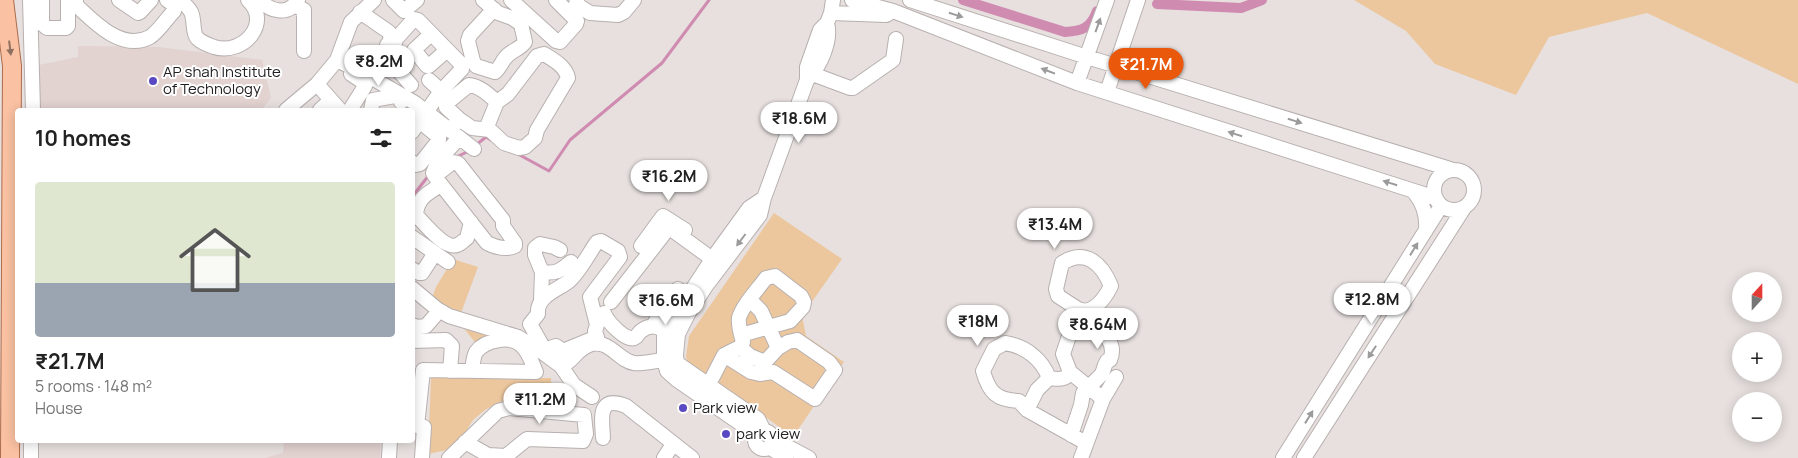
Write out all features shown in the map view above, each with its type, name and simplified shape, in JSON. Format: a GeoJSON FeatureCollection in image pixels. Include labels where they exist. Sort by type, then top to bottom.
{"type":"FeatureCollection","features":[{"type":"Feature","properties":{"kind":"main road"},"geometry":{"type":"LineString","coordinates":[[4,0],[12,66],[14,214],[10,458]]}},
{"type":"Feature","properties":{"kind":"street"},"geometry":{"type":"LineString","coordinates":[[30,0],[33,108]]}},
{"type":"Feature","properties":{"kind":"street"},"geometry":{"type":"LineString","coordinates":[[42,0],[42,24],[47,28],[66,28],[68,26],[68,0]]}},
{"type":"Feature","properties":{"kind":"street"},"geometry":{"type":"LineString","coordinates":[[76,0],[76,4],[100,27],[123,40],[134,41],[152,35],[174,10],[175,6],[166,0]]}},
{"type":"Feature","properties":{"kind":"street"},"geometry":{"type":"LineString","coordinates":[[116,0],[138,12],[151,0]]}},
{"type":"Feature","properties":{"kind":"street"},"geometry":{"type":"LineString","coordinates":[[181,0],[191,12],[196,37],[205,44],[221,49],[232,48],[246,42],[250,38],[257,13],[255,7],[248,0]]}},
{"type":"Feature","properties":{"kind":"street"},"geometry":{"type":"LineString","coordinates":[[260,0],[271,9],[280,11],[291,8],[296,3],[304,10],[304,51]]}},
{"type":"Feature","properties":{"kind":"street"},"geometry":{"type":"LineString","coordinates":[[270,0],[275,4],[280,0]]}},
{"type":"Feature","properties":{"kind":"street"},"geometry":{"type":"LineString","coordinates":[[288,108],[317,84],[337,60],[346,40],[351,22],[374,0]]}},
{"type":"Feature","properties":{"kind":"street"},"geometry":{"type":"LineString","coordinates":[[393,0],[404,11],[417,0]]}},
{"type":"Feature","properties":{"kind":"street"},"geometry":{"type":"LineString","coordinates":[[482,0],[494,9],[522,24],[525,42],[522,47],[506,56],[495,72],[476,66],[468,40],[470,35],[494,9]]}},
{"type":"Feature","properties":{"kind":"street"},"geometry":{"type":"LineString","coordinates":[[510,0],[556,41],[560,42],[577,21],[556,0]]}},
{"type":"Feature","properties":{"kind":"street"},"geometry":{"type":"LineString","coordinates":[[575,1],[590,13],[618,15],[624,12],[634,0]]}},
{"type":"Feature","properties":{"kind":"street"},"geometry":{"type":"LineString","coordinates":[[852,0],[874,2],[895,12],[1077,83],[1413,191],[1452,210],[1464,208]]}},
{"type":"Feature","properties":{"kind":"street"},"geometry":{"type":"LineString","coordinates":[[910,0],[1087,57],[1466,174],[1473,183],[1474,195],[1472,200],[1464,208],[1304,458]]}},
{"type":"Feature","properties":{"kind":"street"},"geometry":{"type":"LineString","coordinates":[[1077,83],[1107,0]]}},
{"type":"Feature","properties":{"kind":"street"},"geometry":{"type":"LineString","coordinates":[[1107,92],[1138,0]]}},
{"type":"Feature","properties":{"kind":"street"},"geometry":{"type":"LineString","coordinates":[[360,12],[389,32],[391,40],[388,45]]}},
{"type":"Feature","properties":{"kind":"street"},"geometry":{"type":"LineString","coordinates":[[671,362],[677,339],[688,314],[749,208],[764,198],[809,75],[807,67],[820,30],[831,12],[886,16],[895,12]]}},
{"type":"Feature","properties":{"kind":"street"},"geometry":{"type":"LineString","coordinates":[[809,75],[853,88],[892,60],[896,38],[895,12]]}},
{"type":"Feature","properties":{"kind":"street"},"geometry":{"type":"LineString","coordinates":[[411,85],[390,61],[396,39],[414,19],[418,20],[462,66],[462,69],[441,91],[418,120]]}},
{"type":"Feature","properties":{"kind":"street"},"geometry":{"type":"LineString","coordinates":[[432,34],[414,50],[427,66],[446,50]]}},
{"type":"Feature","properties":{"kind":"street"},"geometry":{"type":"LineString","coordinates":[[486,129],[497,102],[508,94],[537,56],[544,54],[555,60],[567,72],[568,78],[537,130],[535,138],[525,147],[519,148],[504,143],[490,130],[472,128],[446,107],[448,102],[469,85],[486,92],[497,102]]}},
{"type":"Feature","properties":{"kind":"street"},"geometry":{"type":"LineString","coordinates":[[337,60],[358,75],[415,103],[418,120],[439,137],[439,140],[420,164],[415,164]]}},
{"type":"Feature","properties":{"kind":"street"},"geometry":{"type":"LineString","coordinates":[[351,108],[365,86],[358,75]]}},
{"type":"Feature","properties":{"kind":"street"},"geometry":{"type":"LineString","coordinates":[[429,80],[441,91]]}},
{"type":"Feature","properties":{"kind":"street"},"geometry":{"type":"LineString","coordinates":[[317,84],[335,105]]}},
{"type":"Feature","properties":{"kind":"street"},"geometry":{"type":"LineString","coordinates":[[371,108],[373,100],[395,96],[400,98],[404,108]]}},
{"type":"Feature","properties":{"kind":"street"},"geometry":{"type":"LineString","coordinates":[[459,119],[455,135],[438,161],[433,173],[438,180],[488,243],[493,246],[510,248],[514,246],[515,243],[503,226],[503,220],[458,163],[453,162],[438,180],[422,196],[416,208],[416,215],[438,238],[450,245],[456,246],[467,238],[471,222]]}},
{"type":"Feature","properties":{"kind":"street"},"geometry":{"type":"LineString","coordinates":[[418,120],[455,135],[474,149]]}},
{"type":"Feature","properties":{"kind":"street"},"geometry":{"type":"LineString","coordinates":[[1439,202],[1434,193],[1436,181],[1439,176],[1450,169]]}},
{"type":"Feature","properties":{"kind":"street"},"geometry":{"type":"LineString","coordinates":[[1413,191],[1425,209],[1426,230]]}},
{"type":"Feature","properties":{"kind":"street"},"geometry":{"type":"LineString","coordinates":[[1283,458],[1426,230],[1439,202]]}},
{"type":"Feature","properties":{"kind":"street"},"geometry":{"type":"LineString","coordinates":[[641,246],[663,216],[666,216],[719,260]]}},
{"type":"Feature","properties":{"kind":"street"},"geometry":{"type":"LineString","coordinates":[[483,237],[503,223]]}},
{"type":"Feature","properties":{"kind":"street"},"geometry":{"type":"LineString","coordinates":[[677,339],[659,328],[641,330],[637,337],[625,337],[606,319],[608,307],[667,230],[671,229],[696,248],[719,260]]}},
{"type":"Feature","properties":{"kind":"street"},"geometry":{"type":"LineString","coordinates":[[415,239],[448,262]]}},
{"type":"Feature","properties":{"kind":"street"},"geometry":{"type":"LineString","coordinates":[[541,300],[571,280],[597,242],[601,241],[618,250],[620,257],[590,298],[597,325],[595,331],[598,340],[634,363],[671,362],[709,384],[758,419],[763,443]]}},
{"type":"Feature","properties":{"kind":"street"},"geometry":{"type":"LineString","coordinates":[[560,250],[554,246],[540,244],[535,248],[535,255],[548,272],[568,282]]}},
{"type":"Feature","properties":{"kind":"street"},"geometry":{"type":"LineString","coordinates":[[415,271],[422,273],[434,253]]}},
{"type":"Feature","properties":{"kind":"street"},"geometry":{"type":"LineString","coordinates":[[659,328],[719,260]]}},
{"type":"Feature","properties":{"kind":"street"},"geometry":{"type":"LineString","coordinates":[[548,272],[561,271],[571,262]]}},
{"type":"Feature","properties":{"kind":"street"},"geometry":{"type":"LineString","coordinates":[[548,272],[537,308],[538,314],[530,324],[543,347],[556,346],[563,351],[593,344],[598,340]]}},
{"type":"Feature","properties":{"kind":"street"},"geometry":{"type":"LineString","coordinates":[[709,384],[724,356],[741,341],[767,327],[790,321],[803,307],[804,302],[801,296],[775,276],[766,278],[742,312],[739,320],[741,341],[750,356],[765,362],[778,348],[788,342],[797,340]]}},
{"type":"Feature","properties":{"kind":"street"},"geometry":{"type":"LineString","coordinates":[[678,289],[662,310],[659,328],[664,335],[677,380],[786,458]]}},
{"type":"Feature","properties":{"kind":"street"},"geometry":{"type":"LineString","coordinates":[[415,291],[439,311],[449,316],[518,337],[538,349],[561,366],[574,385],[592,397]]}},
{"type":"Feature","properties":{"kind":"street"},"geometry":{"type":"LineString","coordinates":[[750,300],[761,311],[778,348]]}},
{"type":"Feature","properties":{"kind":"street"},"geometry":{"type":"LineString","coordinates":[[415,326],[426,326],[439,311]]}},
{"type":"Feature","properties":{"kind":"street"},"geometry":{"type":"LineString","coordinates":[[1071,435],[1082,405],[1083,393],[1088,387],[1102,374],[1107,361],[1110,360],[1113,353],[1110,340],[1084,314],[1069,336],[1062,354],[1070,372],[1088,387],[1103,399]]}},
{"type":"Feature","properties":{"kind":"street"},"geometry":{"type":"LineString","coordinates":[[724,356],[751,372],[760,374],[773,372],[815,399],[835,370],[834,366],[797,340],[790,321]]}},
{"type":"Feature","properties":{"kind":"street"},"geometry":{"type":"LineString","coordinates":[[415,341],[446,340],[452,346],[450,371]]}},
{"type":"Feature","properties":{"kind":"street"},"geometry":{"type":"LineString","coordinates":[[1049,378],[1046,369],[1034,356],[1022,348],[1005,343],[994,349],[983,371],[988,386],[995,394],[1005,400],[1019,402],[1027,410],[1086,443]]}},
{"type":"Feature","properties":{"kind":"street"},"geometry":{"type":"LineString","coordinates":[[561,366],[568,363],[579,347]]}},
{"type":"Feature","properties":{"kind":"street"},"geometry":{"type":"LineString","coordinates":[[422,458],[424,427],[415,426],[423,370],[472,371]]}},
{"type":"Feature","properties":{"kind":"street"},"geometry":{"type":"LineString","coordinates":[[1027,410],[1037,390],[1049,378],[1063,379],[1070,372]]}},
{"type":"Feature","properties":{"kind":"street"},"geometry":{"type":"LineString","coordinates":[[1081,458],[1103,399],[1116,377]]}},
{"type":"Feature","properties":{"kind":"street"},"geometry":{"type":"LineString","coordinates":[[603,438],[603,410],[606,404],[612,402],[626,406],[692,458]]}},
{"type":"Feature","properties":{"kind":"street"},"geometry":{"type":"LineString","coordinates":[[448,458],[465,442],[498,411],[509,408],[584,415],[586,434],[583,441],[527,439],[506,456],[488,455],[465,442]]}},
{"type":"Feature","properties":{"kind":"street"},"geometry":{"type":"LineString","coordinates":[[31,443],[31,458]]}},
{"type":"Feature","properties":{"kind":"street"},"geometry":{"type":"LineString","coordinates":[[389,458],[390,443]]}},
{"type":"Feature","properties":{"kind":"street"},"geometry":{"type":"LineString","coordinates":[[763,443],[809,458]]}},
{"type":"Feature","properties":{"kind":"street"},"geometry":{"type":"LineString","coordinates":[[664,458],[673,444]]}},
{"type":"Feature","properties":{"kind":"shaded area"},"geometry":{"type":"Polygon","coordinates":[[[1354,0],[1798,0],[1798,84],[1647,13],[1549,37],[1516,95],[1435,64],[1406,31],[1354,0]]]}},
{"type":"Feature","properties":{"kind":"shaded area","name":"AP shah Institute of Technology"},"geometry":{"type":"Polygon","coordinates":[[[78,46],[158,47],[262,60],[271,98],[263,108],[40,108],[39,65],[78,57],[78,46]]]}},
{"type":"Feature","properties":{"kind":"shaded area"},"geometry":{"type":"Polygon","coordinates":[[[774,213],[842,259],[802,316],[806,336],[844,362],[793,437],[717,382],[688,366],[686,356],[689,336],[774,213]]]}},
{"type":"Feature","properties":{"kind":"shaded area"},"geometry":{"type":"Polygon","coordinates":[[[453,259],[478,267],[461,313],[440,306],[433,295],[453,259]]]}},
{"type":"Feature","properties":{"kind":"shaded area"},"geometry":{"type":"Polygon","coordinates":[[[462,326],[494,334],[478,346],[462,326]]]}},
{"type":"Feature","properties":{"kind":"shaded area"},"geometry":{"type":"Polygon","coordinates":[[[431,378],[551,378],[551,401],[502,401],[485,410],[473,420],[460,441],[452,449],[428,454],[431,378]]]}},
{"type":"Feature","properties":{"kind":"shaded area"},"geometry":{"type":"Polygon","coordinates":[[[284,443],[381,443],[380,458],[265,458],[283,453],[284,443]]]}},
{"type":"Feature","properties":{"kind":"waterway"},"geometry":{"type":"LineString","coordinates":[[516,153],[549,171],[570,140],[662,63],[709,0]]}},
{"type":"Feature","properties":{"kind":"waterway"},"geometry":{"type":"LineString","coordinates":[[963,0],[1065,32],[1085,28],[1095,17],[1097,11]]}},
{"type":"Feature","properties":{"kind":"waterway"},"geometry":{"type":"LineString","coordinates":[[1157,4],[1241,8],[1262,0]]}},
{"type":"Feature","properties":{"kind":"waterway"},"geometry":{"type":"LineString","coordinates":[[476,145],[486,137],[491,140]]}},
{"type":"Feature","properties":{"kind":"waterway"},"geometry":{"type":"LineString","coordinates":[[454,158],[467,152]]}},
{"type":"Feature","properties":{"kind":"waterway"},"geometry":{"type":"LineString","coordinates":[[415,193],[429,175]]}},
{"type":"Feature","properties":{"kind":"place","name":"AP shah Institute of Technology"},"geometry":{"type":"Point","coordinates":[153,81]}},
{"type":"Feature","properties":{"kind":"place","name":"Park view"},"geometry":{"type":"Point","coordinates":[683,408]}},
{"type":"Feature","properties":{"kind":"place","name":"park view"},"geometry":{"type":"Point","coordinates":[726,434]}}]}
